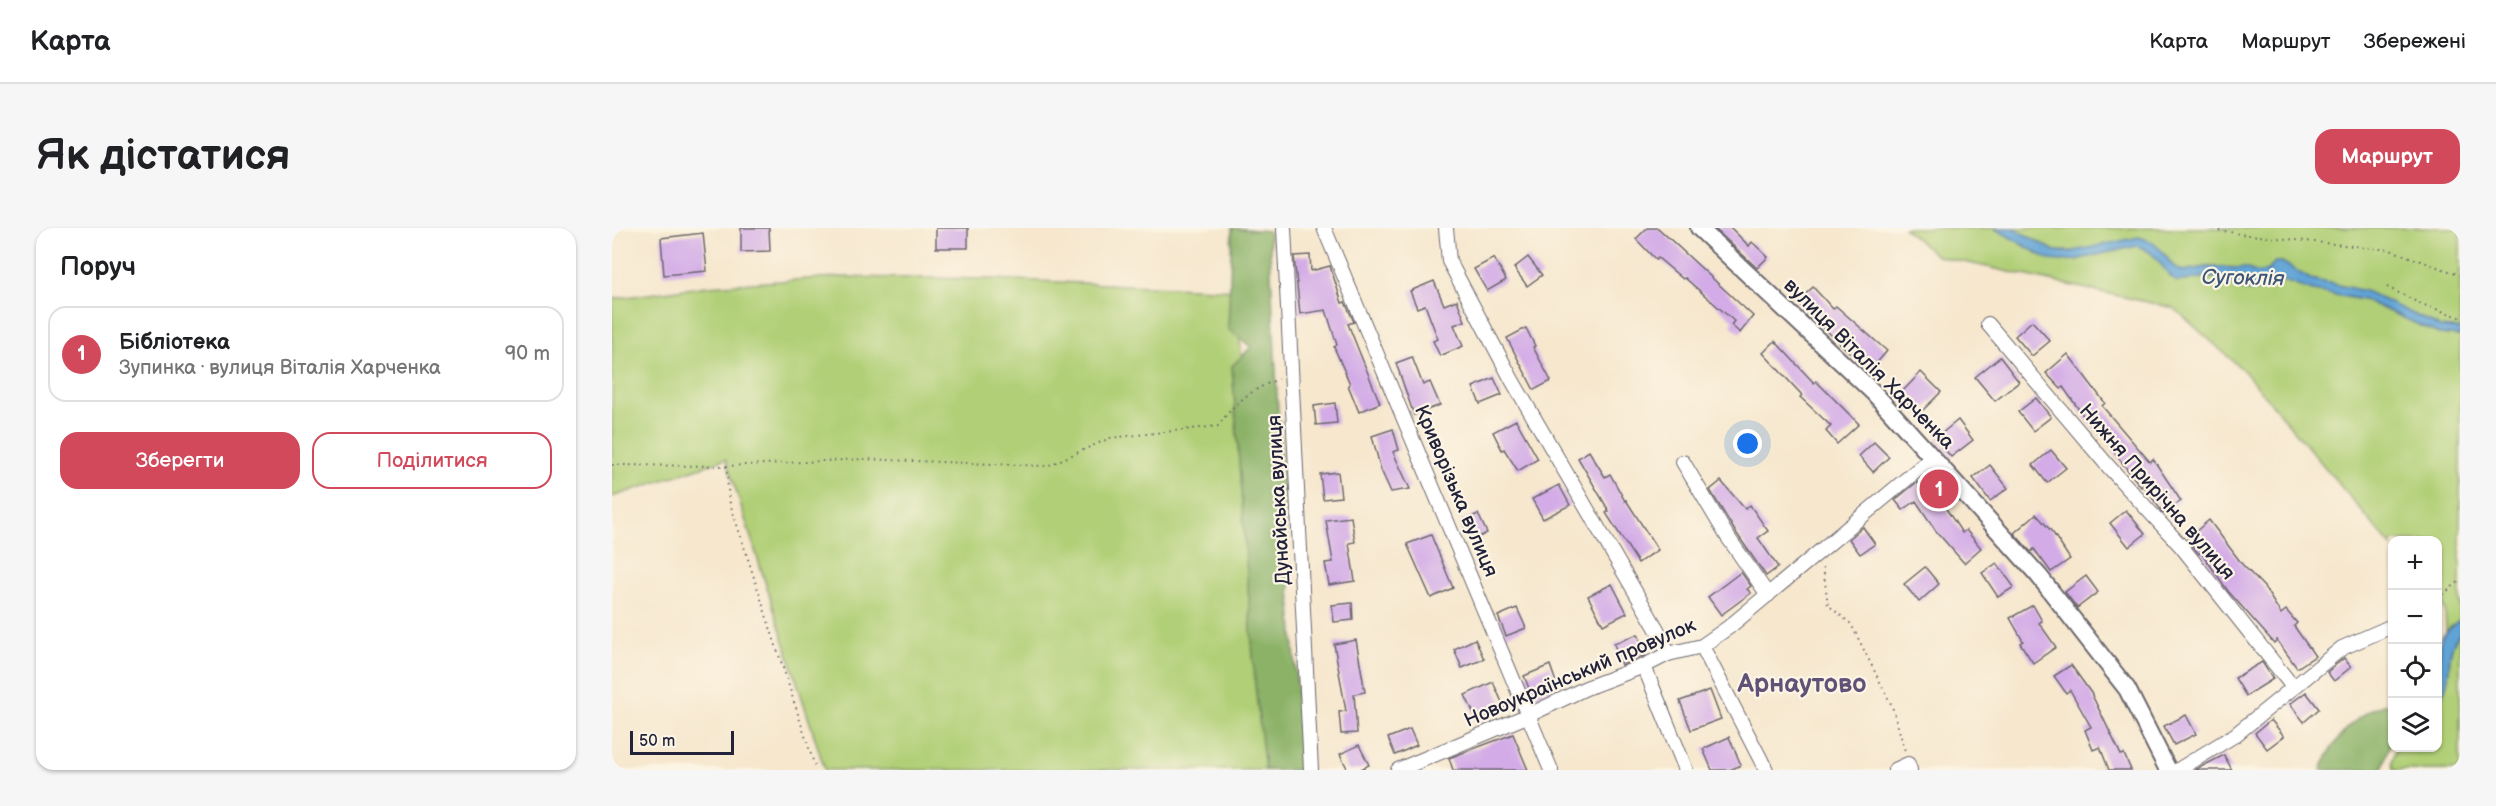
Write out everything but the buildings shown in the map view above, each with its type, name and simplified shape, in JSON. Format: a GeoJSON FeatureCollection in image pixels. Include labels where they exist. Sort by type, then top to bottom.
{"type":"FeatureCollection","features":[{"type":"Feature","properties":{"kind":"street","name":"Дунайська вулиця"},"geometry":{"type":"LineString","coordinates":[[1284,228],[1313,766]]}},
{"type":"Feature","properties":{"kind":"street","name":"Криворізька вулиця"},"geometry":{"type":"LineString","coordinates":[[1324,228],[1551,770]]}},
{"type":"Feature","properties":{"kind":"street"},"geometry":{"type":"LineString","coordinates":[[1446,228],[1449,261],[1512,380],[1652,621],[1668,654]]}},
{"type":"Feature","properties":{"kind":"street","name":"вулиця Віталія Харченка"},"geometry":{"type":"LineString","coordinates":[[1699,228],[1874,393],[2039,576],[2127,689],[2168,770]]}},
{"type":"Feature","properties":{"kind":"street","name":"Нижня Прирічна вулиця"},"geometry":{"type":"LineString","coordinates":[[1988,324],[2108,466],[2181,546],[2293,687]]}},
{"type":"Feature","properties":{"kind":"street","name":"Новоукраїнський провулок"},"geometry":{"type":"LineString","coordinates":[[1398,770],[1668,654],[1702,646],[1729,627],[1934,457]]}},
{"type":"Feature","properties":{"kind":"street"},"geometry":{"type":"LineString","coordinates":[[1683,462],[1727,536],[1768,595]]}},
{"type":"Feature","properties":{"kind":"street"},"geometry":{"type":"LineString","coordinates":[[2178,770],[2235,735],[2342,648],[2388,628]]}},
{"type":"Feature","properties":{"kind":"street"},"geometry":{"type":"LineString","coordinates":[[1702,646],[1766,770]]}},
{"type":"Feature","properties":{"kind":"street"},"geometry":{"type":"LineString","coordinates":[[1644,666],[1686,770]]}},
{"type":"Feature","properties":{"kind":"street"},"geometry":{"type":"LineString","coordinates":[[1895,770],[1909,767]]}},
{"type":"Feature","properties":{"kind":"path"},"geometry":{"type":"LineString","coordinates":[[2207,228],[2240,234],[2390,250],[2460,275]]}},
{"type":"Feature","properties":{"kind":"path"},"geometry":{"type":"LineString","coordinates":[[2386,287],[2421,304],[2460,317]]}},
{"type":"Feature","properties":{"kind":"path"},"geometry":{"type":"LineString","coordinates":[[612,465],[726,466],[862,459],[1047,466],[1110,438],[1218,426],[1227,412],[1251,391],[1292,373]]}},
{"type":"Feature","properties":{"kind":"path"},"geometry":{"type":"LineString","coordinates":[[726,466],[729,500],[816,770]]}},
{"type":"Feature","properties":{"kind":"path"},"geometry":{"type":"LineString","coordinates":[[1821,549],[1828,605],[1851,624],[1892,706],[1909,767]]}},
{"type":"Feature","properties":{"kind":"path"},"geometry":{"type":"LineString","coordinates":[[2442,595],[2460,581]]}},
{"type":"Feature","properties":{"kind":"green space"},"geometry":{"type":"Polygon","coordinates":[[[1232,228],[1269,231],[1277,394],[1302,766],[1300,770],[1265,770],[1255,685],[1232,366],[1251,347],[1228,329],[1232,228]]]}},
{"type":"Feature","properties":{"kind":"green space"},"geometry":{"type":"Polygon","coordinates":[[[1904,228],[1994,228],[2012,238],[2075,260],[2137,246],[2156,258],[2170,277],[2187,281],[2197,277],[2220,278],[2244,289],[2258,291],[2283,281],[2295,283],[2313,291],[2364,300],[2439,334],[2460,336],[2460,619],[2446,631],[2445,610],[2442,606],[2442,536],[2388,536],[2388,542],[2244,371],[2174,308],[1937,256],[1904,228]]]}},
{"type":"Feature","properties":{"kind":"green space"},"geometry":{"type":"Polygon","coordinates":[[[2013,228],[2460,228],[2460,329],[2440,327],[2365,291],[2310,279],[2282,262],[2275,262],[2268,270],[2258,273],[2245,268],[2207,267],[2182,271],[2173,266],[2162,251],[2125,240],[2084,251],[2055,251],[2013,228]]]}},
{"type":"Feature","properties":{"kind":"green space"},"geometry":{"type":"Polygon","coordinates":[[[837,277],[991,279],[1236,290],[1276,770],[825,770],[726,459],[612,497],[612,299],[708,286],[837,277]]]}},
{"type":"Feature","properties":{"kind":"green space"},"geometry":{"type":"Polygon","coordinates":[[[2460,633],[2460,770],[2393,770],[2392,761],[2395,752],[2442,752],[2442,695],[2455,641],[2460,633]]]}},
{"type":"Feature","properties":{"kind":"green space"},"geometry":{"type":"Polygon","coordinates":[[[2388,705],[2388,750],[2382,770],[2321,770],[2331,749],[2347,729],[2366,713],[2388,705]]]}},
{"type":"Feature","properties":{"kind":"water","name":"Сугоклія"},"geometry":{"type":"Polygon","coordinates":[[[1994,228],[2013,228],[2055,251],[2069,252],[2139,237],[2151,241],[2173,266],[2182,271],[2207,267],[2245,268],[2258,273],[2268,270],[2275,262],[2282,262],[2310,279],[2365,291],[2440,327],[2460,329],[2460,336],[2439,334],[2364,300],[2313,291],[2283,281],[2253,291],[2213,277],[2177,282],[2151,253],[2137,246],[2075,260],[2049,260],[1994,228]]]}},
{"type":"Feature","properties":{"kind":"water"},"geometry":{"type":"Polygon","coordinates":[[[2460,619],[2460,633],[2452,649],[2446,685],[2442,695],[2442,644],[2442,636],[2460,619]]]}},
{"type":"Feature","properties":{"kind":"place","name":"Бібліотека"},"geometry":{"type":"Point","coordinates":[1939,489]}},
{"type":"Feature","properties":{"kind":"district","name":"Арнаутово"},"geometry":{"type":"Point","coordinates":[1802,684]}}]}
